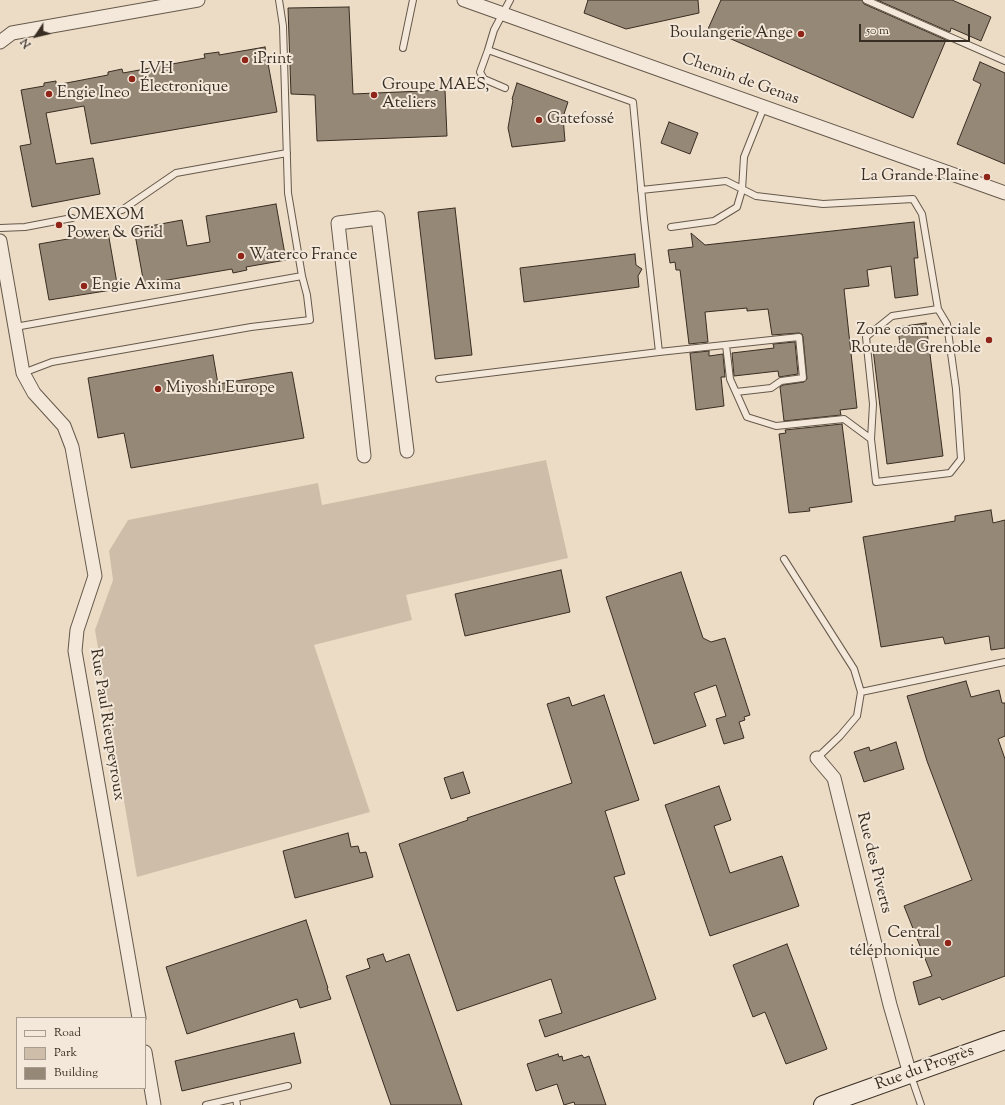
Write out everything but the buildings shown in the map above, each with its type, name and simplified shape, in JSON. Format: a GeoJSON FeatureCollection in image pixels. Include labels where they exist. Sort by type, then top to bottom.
{"type":"FeatureCollection","features":[{"type":"Feature","properties":{"kind":"street"},"geometry":{"type":"LineString","coordinates":[[0,42],[12,33],[198,0]]}},
{"type":"Feature","properties":{"kind":"street","name":"Chemin de Genas"},"geometry":{"type":"LineString","coordinates":[[464,0],[1005,192]]}},
{"type":"Feature","properties":{"kind":"street"},"geometry":{"type":"LineString","coordinates":[[364,456],[338,223],[378,218],[407,451]]}},
{"type":"Feature","properties":{"kind":"street","name":"Rue Paul Rieupeyroux"},"geometry":{"type":"LineString","coordinates":[[0,241],[23,373],[34,393],[64,426],[74,454],[95,576],[77,630],[75,651],[139,1017]]}},
{"type":"Feature","properties":{"kind":"street","name":"Rue des Piverts"},"geometry":{"type":"LineString","coordinates":[[817,758],[834,778],[890,1005],[910,1074]]}},
{"type":"Feature","properties":{"kind":"street","name":"Rue du Progrès"},"geometry":{"type":"LineString","coordinates":[[823,1105],[1005,1040]]}},
{"type":"Feature","properties":{"kind":"street"},"geometry":{"type":"LineString","coordinates":[[146,1058],[154,1105]]}},
{"type":"Feature","properties":{"kind":"lane"},"geometry":{"type":"LineString","coordinates":[[23,373],[60,360],[251,327],[310,320],[288,193],[283,26],[279,0]]}},
{"type":"Feature","properties":{"kind":"lane"},"geometry":{"type":"LineString","coordinates":[[403,48],[413,0]]}},
{"type":"Feature","properties":{"kind":"lane"},"geometry":{"type":"LineString","coordinates":[[505,88],[484,79],[480,72],[494,30],[510,0]]}},
{"type":"Feature","properties":{"kind":"lane"},"geometry":{"type":"LineString","coordinates":[[866,0],[1005,61]]}},
{"type":"Feature","properties":{"kind":"lane"},"geometry":{"type":"LineString","coordinates":[[488,50],[633,102],[659,352]]}},
{"type":"Feature","properties":{"kind":"lane"},"geometry":{"type":"LineString","coordinates":[[671,227],[714,221],[737,207],[742,190],[744,156],[764,107]]}},
{"type":"Feature","properties":{"kind":"lane"},"geometry":{"type":"LineString","coordinates":[[83,217],[122,210],[176,173],[287,153]]}},
{"type":"Feature","properties":{"kind":"lane"},"geometry":{"type":"LineString","coordinates":[[641,190],[726,181],[756,196],[824,204],[913,199],[922,214],[938,309],[947,324],[956,389],[961,459],[950,473],[876,482],[871,440],[873,404],[866,337],[892,316],[938,309]]}},
{"type":"Feature","properties":{"kind":"lane"},"geometry":{"type":"LineString","coordinates":[[0,228],[24,227],[72,218]]}},
{"type":"Feature","properties":{"kind":"lane"},"geometry":{"type":"LineString","coordinates":[[15,327],[302,276]]}},
{"type":"Feature","properties":{"kind":"lane"},"geometry":{"type":"LineString","coordinates":[[439,379],[659,352],[800,337],[802,378],[781,381],[771,388],[736,392]]}},
{"type":"Feature","properties":{"kind":"lane"},"geometry":{"type":"LineString","coordinates":[[726,345],[730,379],[747,417],[776,426],[844,419],[871,440]]}},
{"type":"Feature","properties":{"kind":"lane"},"geometry":{"type":"LineString","coordinates":[[784,560],[854,669],[861,692],[857,716],[840,736],[817,758]]}},
{"type":"Feature","properties":{"kind":"lane"},"geometry":{"type":"LineString","coordinates":[[861,692],[1005,662]]}},
{"type":"Feature","properties":{"kind":"lane"},"geometry":{"type":"LineString","coordinates":[[910,1074],[921,1105]]}},
{"type":"Feature","properties":{"kind":"lane"},"geometry":{"type":"LineString","coordinates":[[206,1105],[288,1086]]}},
{"type":"Feature","properties":{"kind":"lane"},"geometry":{"type":"LineString","coordinates":[[236,1098],[237,1105]]}},
{"type":"Feature","properties":{"kind":"green space"},"geometry":{"type":"Polygon","coordinates":[[[546,460],[568,558],[406,595],[412,620],[314,645],[370,812],[137,877],[95,630],[113,580],[109,551],[128,520],[318,483],[322,505],[546,460]]]}},
{"type":"Feature","properties":{"kind":"place","name":"Boulangerie Ange"},"geometry":{"type":"Point","coordinates":[801,34]}},
{"type":"Feature","properties":{"kind":"place","name":"iPrint"},"geometry":{"type":"Point","coordinates":[245,60]}},
{"type":"Feature","properties":{"kind":"place","name":"LVH Électronique"},"geometry":{"type":"Point","coordinates":[132,79]}},
{"type":"Feature","properties":{"kind":"place","name":"Engie Ineo"},"geometry":{"type":"Point","coordinates":[49,94]}},
{"type":"Feature","properties":{"kind":"place","name":"Groupe MAES, Ateliers"},"geometry":{"type":"Point","coordinates":[374,95]}},
{"type":"Feature","properties":{"kind":"place","name":"Gatefossé"},"geometry":{"type":"Point","coordinates":[539,120]}},
{"type":"Feature","properties":{"kind":"place","name":"La Grande Plaine"},"geometry":{"type":"Point","coordinates":[987,177]}},
{"type":"Feature","properties":{"kind":"place","name":"OMEXOM Power & Grid"},"geometry":{"type":"Point","coordinates":[59,225]}},
{"type":"Feature","properties":{"kind":"place","name":"Waterco France"},"geometry":{"type":"Point","coordinates":[241,256]}},
{"type":"Feature","properties":{"kind":"place","name":"Engie Axima"},"geometry":{"type":"Point","coordinates":[84,286]}},
{"type":"Feature","properties":{"kind":"place","name":"Zone commerciale Route de Grenoble"},"geometry":{"type":"Point","coordinates":[989,340]}},
{"type":"Feature","properties":{"kind":"place","name":"Miyoshi Europe"},"geometry":{"type":"Point","coordinates":[158,389]}},
{"type":"Feature","properties":{"kind":"place","name":"Central téléphonique"},"geometry":{"type":"Point","coordinates":[948,943]}}]}
